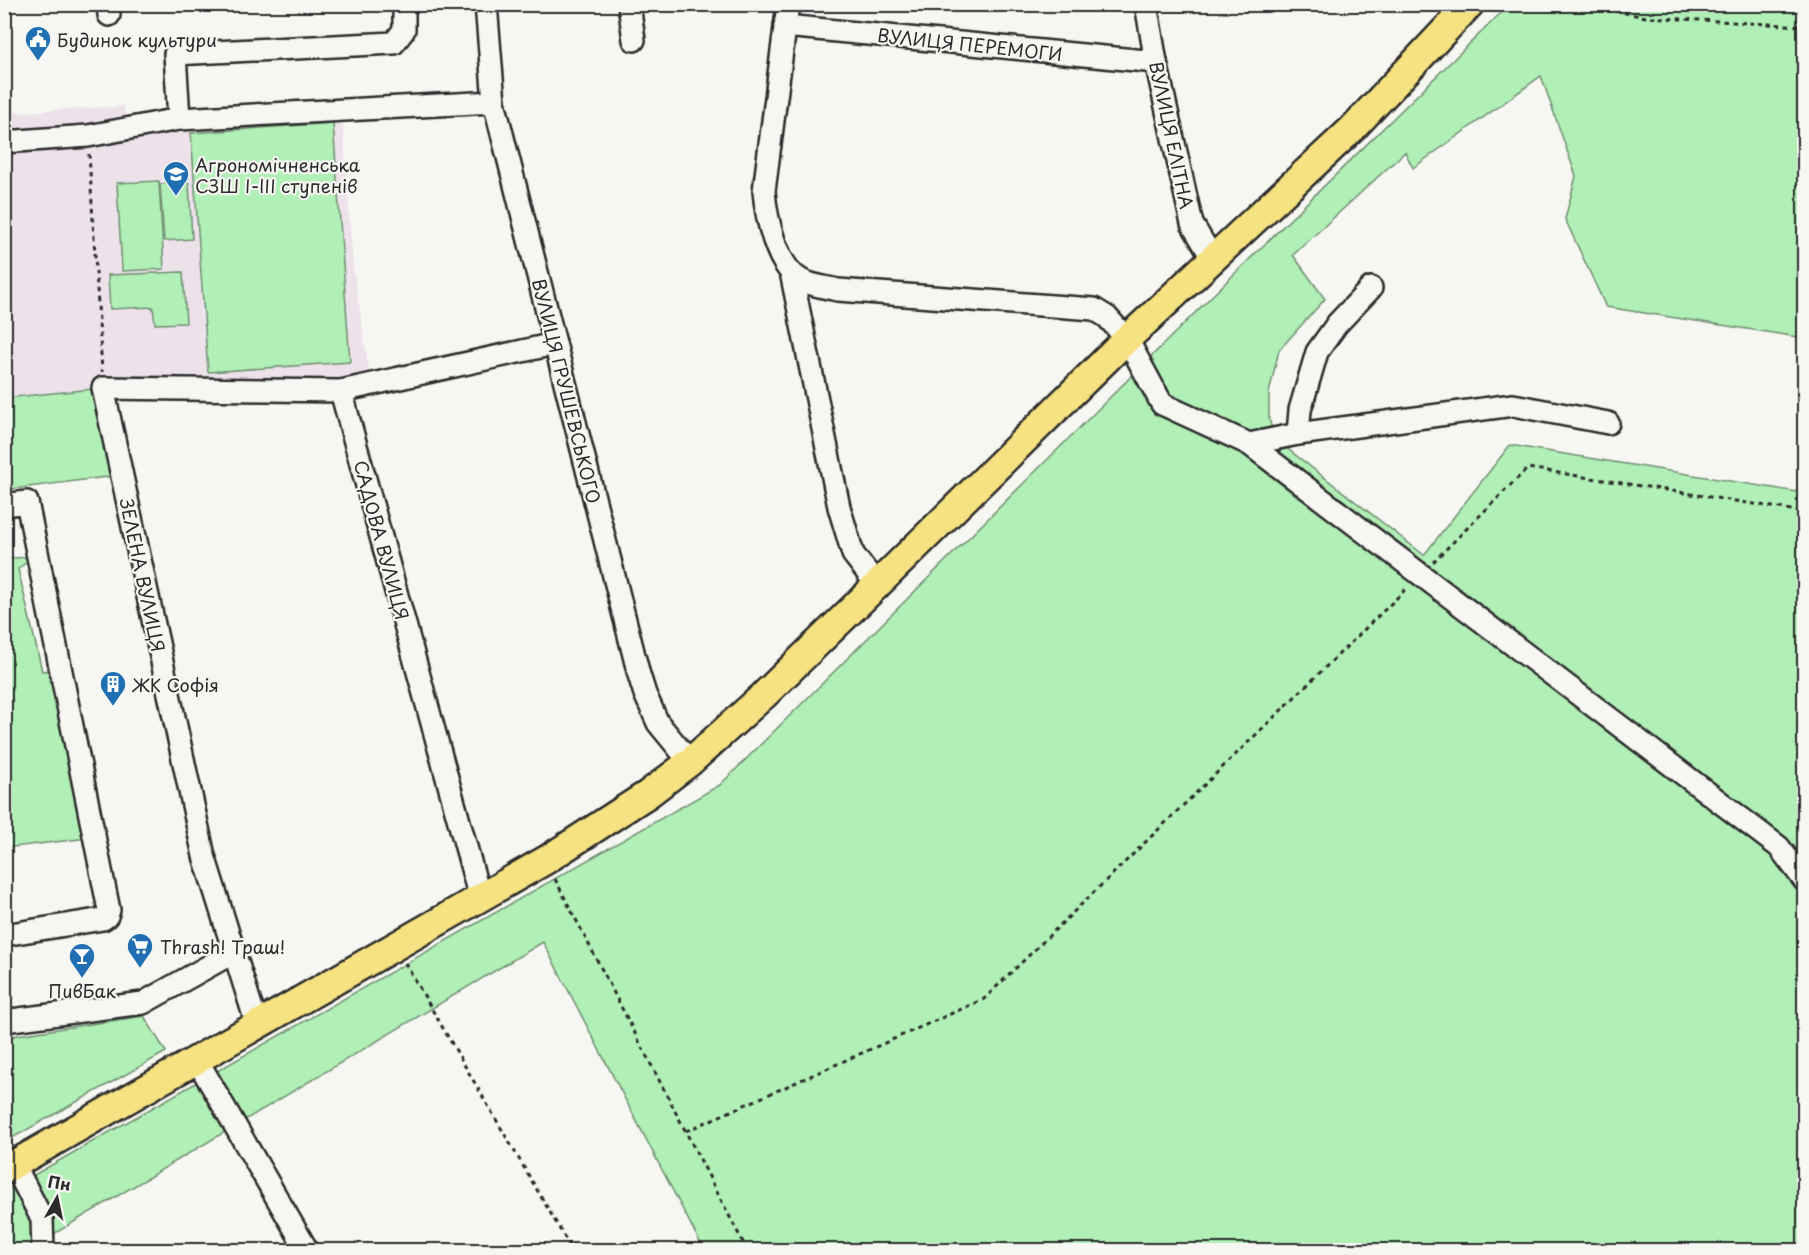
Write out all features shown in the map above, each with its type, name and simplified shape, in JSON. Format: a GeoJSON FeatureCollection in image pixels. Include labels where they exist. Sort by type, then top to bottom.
{"type":"FeatureCollection","features":[{"type":"Feature","properties":{"kind":"main road"},"geometry":{"type":"LineString","coordinates":[[9,1167],[546,860],[648,794],[690,762],[763,696],[1127,339],[1352,129],[1470,4]]}},
{"type":"Feature","properties":{"kind":"street"},"geometry":{"type":"LineString","coordinates":[[179,119],[175,54],[394,43],[404,30],[404,4]]}},
{"type":"Feature","properties":{"kind":"street","name":"ВУЛИЦЯ ГРУШЕВСЬКОГО"},"geometry":{"type":"LineString","coordinates":[[486,4],[494,102],[645,694],[658,723],[690,762]]}},
{"type":"Feature","properties":{"kind":"street"},"geometry":{"type":"LineString","coordinates":[[629,4],[634,40]]}},
{"type":"Feature","properties":{"kind":"street"},"geometry":{"type":"LineString","coordinates":[[788,4],[764,191],[767,217],[775,244],[791,272],[839,507],[853,554],[877,585]]}},
{"type":"Feature","properties":{"kind":"street","name":"ВУЛИЦЯ ЕЛІТНА"},"geometry":{"type":"LineString","coordinates":[[1146,4],[1156,62],[1192,224],[1213,260]]}},
{"type":"Feature","properties":{"kind":"street","name":"ВУЛИЦЯ ПЕРЕМОГИ"},"geometry":{"type":"LineString","coordinates":[[785,26],[1156,62]]}},
{"type":"Feature","properties":{"kind":"street"},"geometry":{"type":"LineString","coordinates":[[4,142],[88,136],[179,119],[494,102]]}},
{"type":"Feature","properties":{"kind":"street"},"geometry":{"type":"LineString","coordinates":[[791,272],[802,280],[838,290],[1094,309],[1107,317],[1127,339],[1162,404],[1249,444],[1779,847],[1804,880]]}},
{"type":"Feature","properties":{"kind":"street"},"geometry":{"type":"LineString","coordinates":[[1298,434],[1300,410],[1317,352],[1337,324],[1371,288]]}},
{"type":"Feature","properties":{"kind":"street"},"geometry":{"type":"LineString","coordinates":[[103,388],[341,391],[554,344]]}},
{"type":"Feature","properties":{"kind":"street","name":"ЗЕЛЕНА ВУЛИЦЯ"},"geometry":{"type":"LineString","coordinates":[[103,388],[204,856],[257,1025]]}},
{"type":"Feature","properties":{"kind":"street","name":"САДОВА ВУЛИЦЯ"},"geometry":{"type":"LineString","coordinates":[[341,391],[480,898]]}},
{"type":"Feature","properties":{"kind":"street"},"geometry":{"type":"LineString","coordinates":[[1249,444],[1298,434],[1513,405],[1608,423]]}},
{"type":"Feature","properties":{"kind":"street"},"geometry":{"type":"LineString","coordinates":[[4,505],[27,502],[109,910],[108,916],[103,919],[4,935]]}},
{"type":"Feature","properties":{"kind":"street"},"geometry":{"type":"LineString","coordinates":[[4,1022],[143,1003],[234,952]]}},
{"type":"Feature","properties":{"kind":"street"},"geometry":{"type":"LineString","coordinates":[[197,1059],[307,1251]]}},
{"type":"Feature","properties":{"kind":"street"},"geometry":{"type":"LineString","coordinates":[[9,1167],[42,1220],[43,1251]]}},
{"type":"Feature","properties":{"kind":"path"},"geometry":{"type":"LineString","coordinates":[[1580,4],[1646,17],[1804,26]]}},
{"type":"Feature","properties":{"kind":"path"},"geometry":{"type":"LineString","coordinates":[[88,136],[103,388]]}},
{"type":"Feature","properties":{"kind":"path"},"geometry":{"type":"LineString","coordinates":[[686,1131],[984,999],[1528,468],[1804,512]]}},
{"type":"Feature","properties":{"kind":"path"},"geometry":{"type":"LineString","coordinates":[[546,860],[747,1251]]}},
{"type":"Feature","properties":{"kind":"path"},"geometry":{"type":"LineString","coordinates":[[395,946],[572,1251]]}},
{"type":"Feature","properties":{"kind":"shaded area","name":"Агрономічненська СЗШ І-ІІІ ступенів"},"geometry":{"type":"Polygon","coordinates":[[[124,106],[126,128],[342,110],[353,266],[370,377],[341,391],[103,388],[5,398],[5,113],[124,106]]]}},
{"type":"Feature","properties":{"kind":"green space"},"geometry":{"type":"Polygon","coordinates":[[[1509,5],[1804,5],[1804,338],[1606,307],[1565,219],[1576,176],[1541,76],[1413,168],[1405,152],[1293,255],[1325,299],[1279,350],[1269,393],[1269,419],[1275,439],[1424,555],[1510,445],[1797,492],[1804,427],[1804,1250],[704,1250],[543,942],[27,1250],[5,1250],[4,1192],[720,785],[1219,289],[1509,5]]]}},
{"type":"Feature","properties":{"kind":"green space"},"geometry":{"type":"Polygon","coordinates":[[[333,123],[350,362],[208,372],[191,133],[333,123]]]}},
{"type":"Feature","properties":{"kind":"green space"},"geometry":{"type":"Polygon","coordinates":[[[159,181],[164,269],[122,271],[117,183],[159,181]]]}},
{"type":"Feature","properties":{"kind":"green space"},"geometry":{"type":"Polygon","coordinates":[[[189,183],[192,239],[164,241],[160,184],[189,183]]]}},
{"type":"Feature","properties":{"kind":"green space"},"geometry":{"type":"Polygon","coordinates":[[[183,272],[186,323],[155,324],[153,307],[110,309],[108,275],[183,272]]]}},
{"type":"Feature","properties":{"kind":"green space"},"geometry":{"type":"Polygon","coordinates":[[[103,388],[122,475],[5,490],[4,398],[103,388]]]}},
{"type":"Feature","properties":{"kind":"green space"},"geometry":{"type":"Polygon","coordinates":[[[26,557],[27,562],[18,569],[42,671],[53,670],[88,838],[5,848],[4,559],[26,557]]]}},
{"type":"Feature","properties":{"kind":"green space"},"geometry":{"type":"Polygon","coordinates":[[[144,1016],[166,1052],[5,1142],[5,1037],[144,1016]]]}},
{"type":"Feature","properties":{"kind":"place","name":"Будинок культури"},"geometry":{"type":"Point","coordinates":[38,62]}},
{"type":"Feature","properties":{"kind":"place","name":"Агрономічненська СЗШ І-ІІІ ступенів"},"geometry":{"type":"Point","coordinates":[176,197]}},
{"type":"Feature","properties":{"kind":"place","name":"ЖК Софія"},"geometry":{"type":"Point","coordinates":[113,707]}},
{"type":"Feature","properties":{"kind":"place","name":"Thrash! Траш!"},"geometry":{"type":"Point","coordinates":[140,969]}},
{"type":"Feature","properties":{"kind":"place","name":"ПивБак"},"geometry":{"type":"Point","coordinates":[82,979]}}]}
